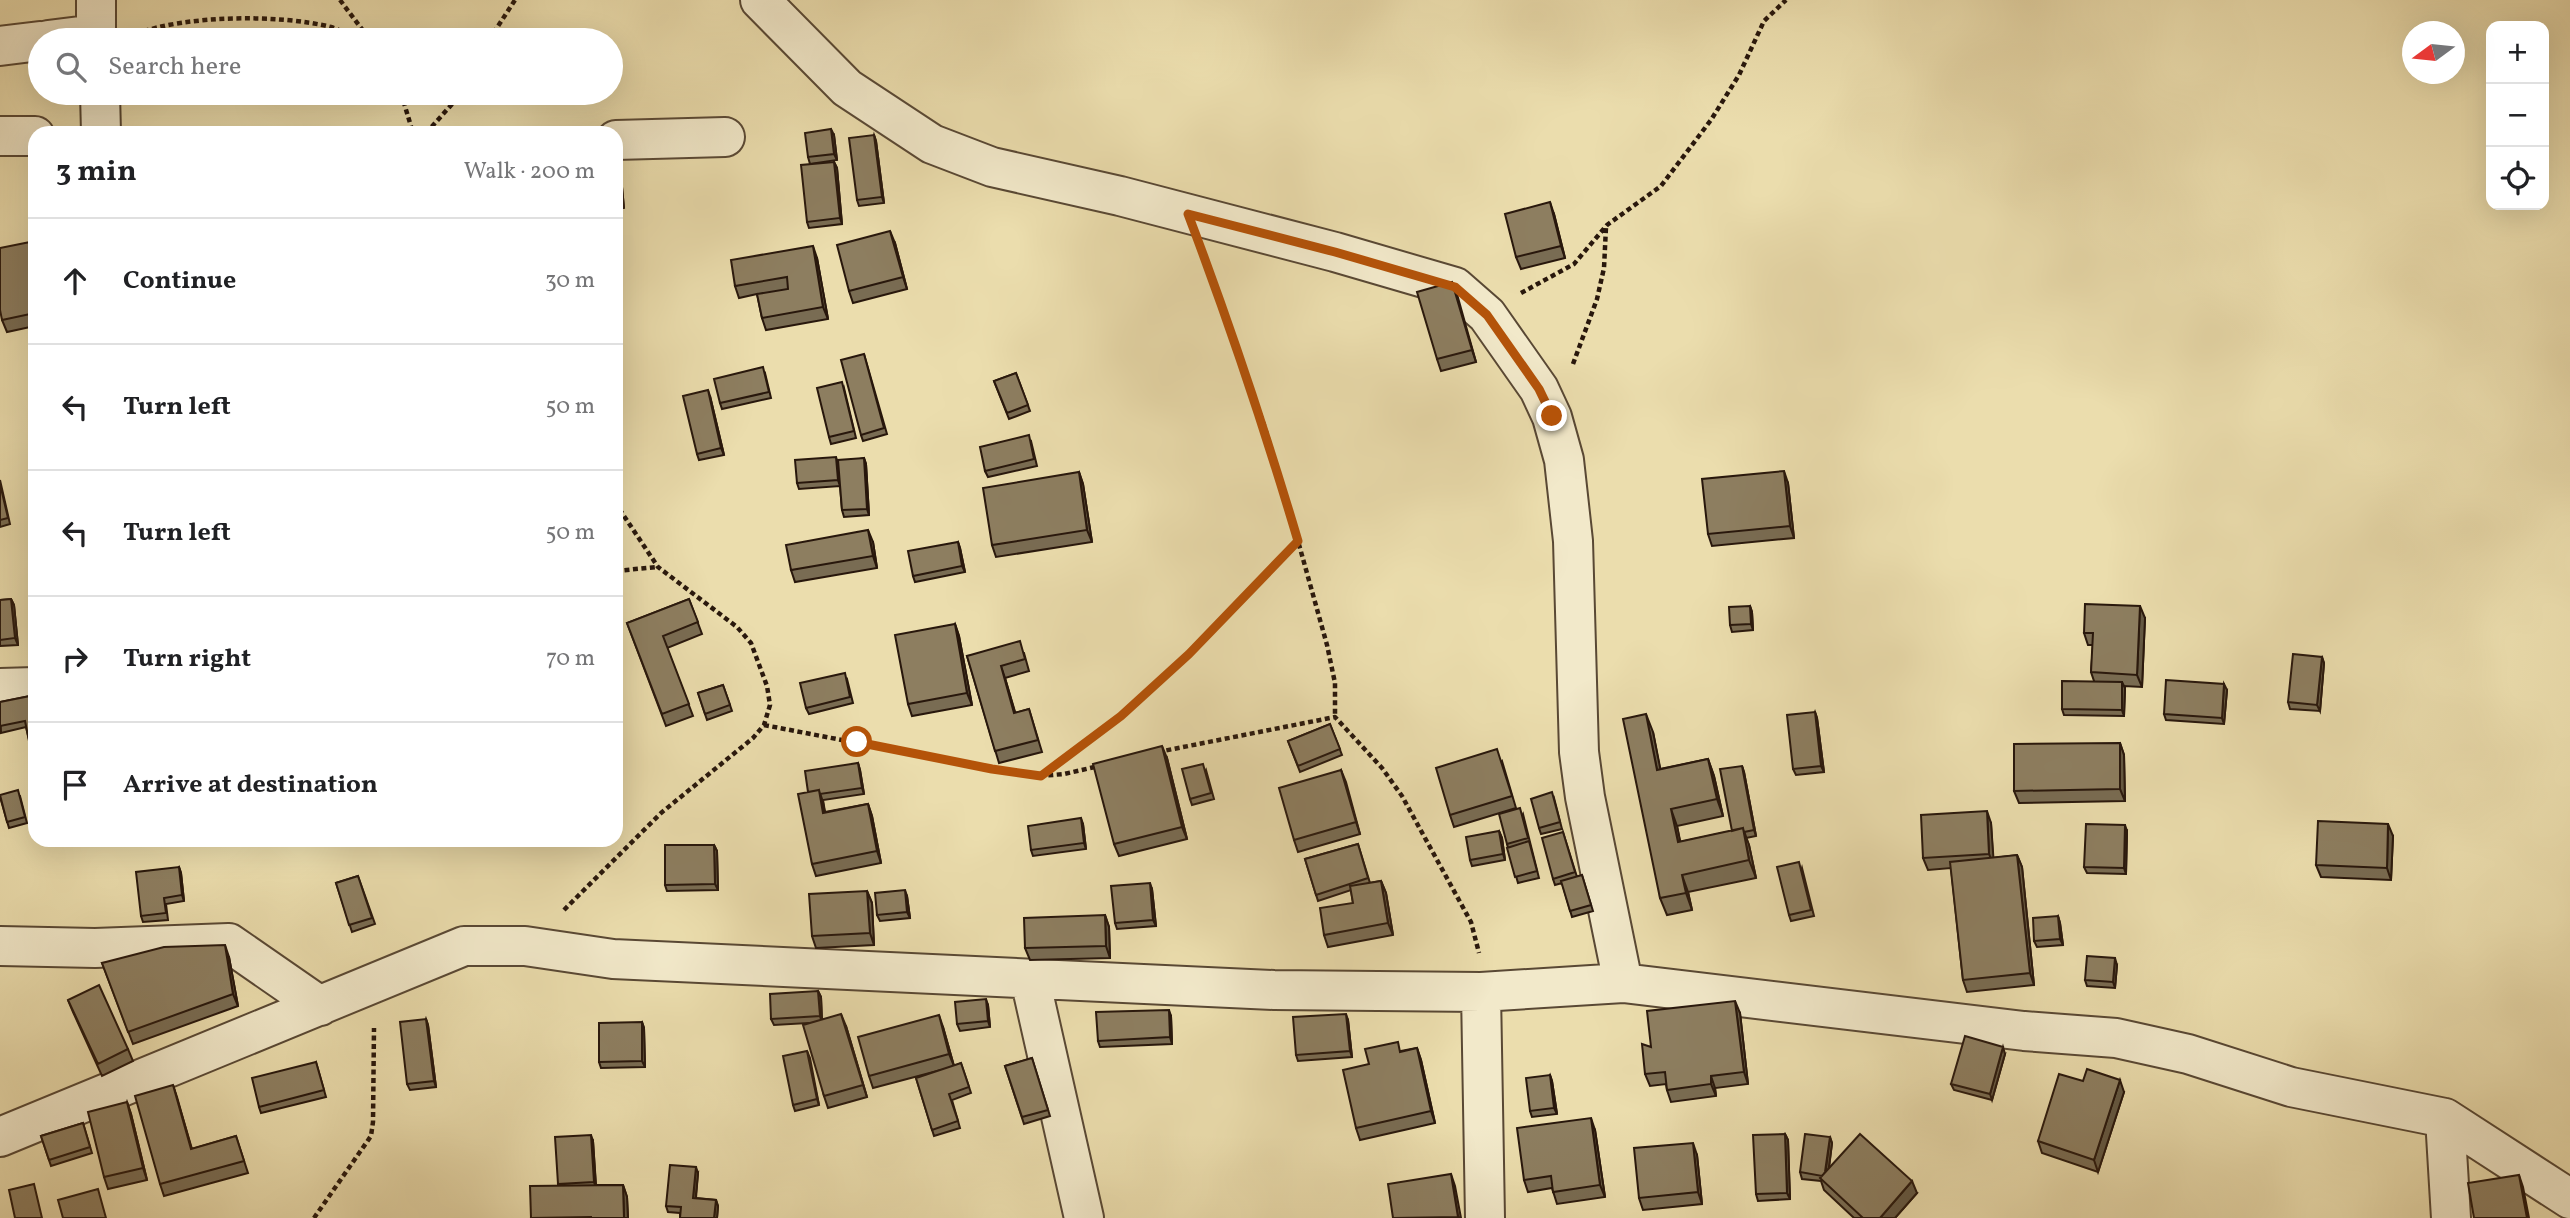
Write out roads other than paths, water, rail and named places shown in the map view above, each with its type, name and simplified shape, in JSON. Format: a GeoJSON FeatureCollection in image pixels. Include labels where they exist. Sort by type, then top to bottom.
{"type":"FeatureCollection","features":[{"type":"Feature","properties":{"kind":"street"},"geometry":{"type":"LineString","coordinates":[[760,0],[847,88],[932,144],[992,167],[1335,252],[1455,287],[1483,312],[1539,389],[1552,416],[1564,460],[1573,541],[1579,752],[1623,983]]}},
{"type":"Feature","properties":{"kind":"street"},"geometry":{"type":"LineString","coordinates":[[0,46],[28,42]]}},
{"type":"Feature","properties":{"kind":"street"},"geometry":{"type":"LineString","coordinates":[[100,105],[101,126]]}},
{"type":"Feature","properties":{"kind":"street"},"geometry":{"type":"LineString","coordinates":[[0,136],[28,136]]}},
{"type":"Feature","properties":{"kind":"street"},"geometry":{"type":"LineString","coordinates":[[623,140],[725,137]]}},
{"type":"Feature","properties":{"kind":"street"},"geometry":{"type":"LineString","coordinates":[[0,688],[28,687]]}},
{"type":"Feature","properties":{"kind":"street"},"geometry":{"type":"LineString","coordinates":[[0,946],[95,948],[229,943],[320,1006]]}},
{"type":"Feature","properties":{"kind":"street"},"geometry":{"type":"LineString","coordinates":[[0,1137],[464,946],[525,946],[613,959],[1274,990],[1481,992],[1623,983],[2024,1031],[2116,1038],[2188,1055],[2291,1087],[2445,1118],[2570,1199]]}},
{"type":"Feature","properties":{"kind":"street"},"geometry":{"type":"LineString","coordinates":[[1030,979],[1084,1218]]}},
{"type":"Feature","properties":{"kind":"street"},"geometry":{"type":"LineString","coordinates":[[1481,992],[1485,1218]]}},
{"type":"Feature","properties":{"kind":"street"},"geometry":{"type":"LineString","coordinates":[[2445,1118],[2451,1218]]}}]}
